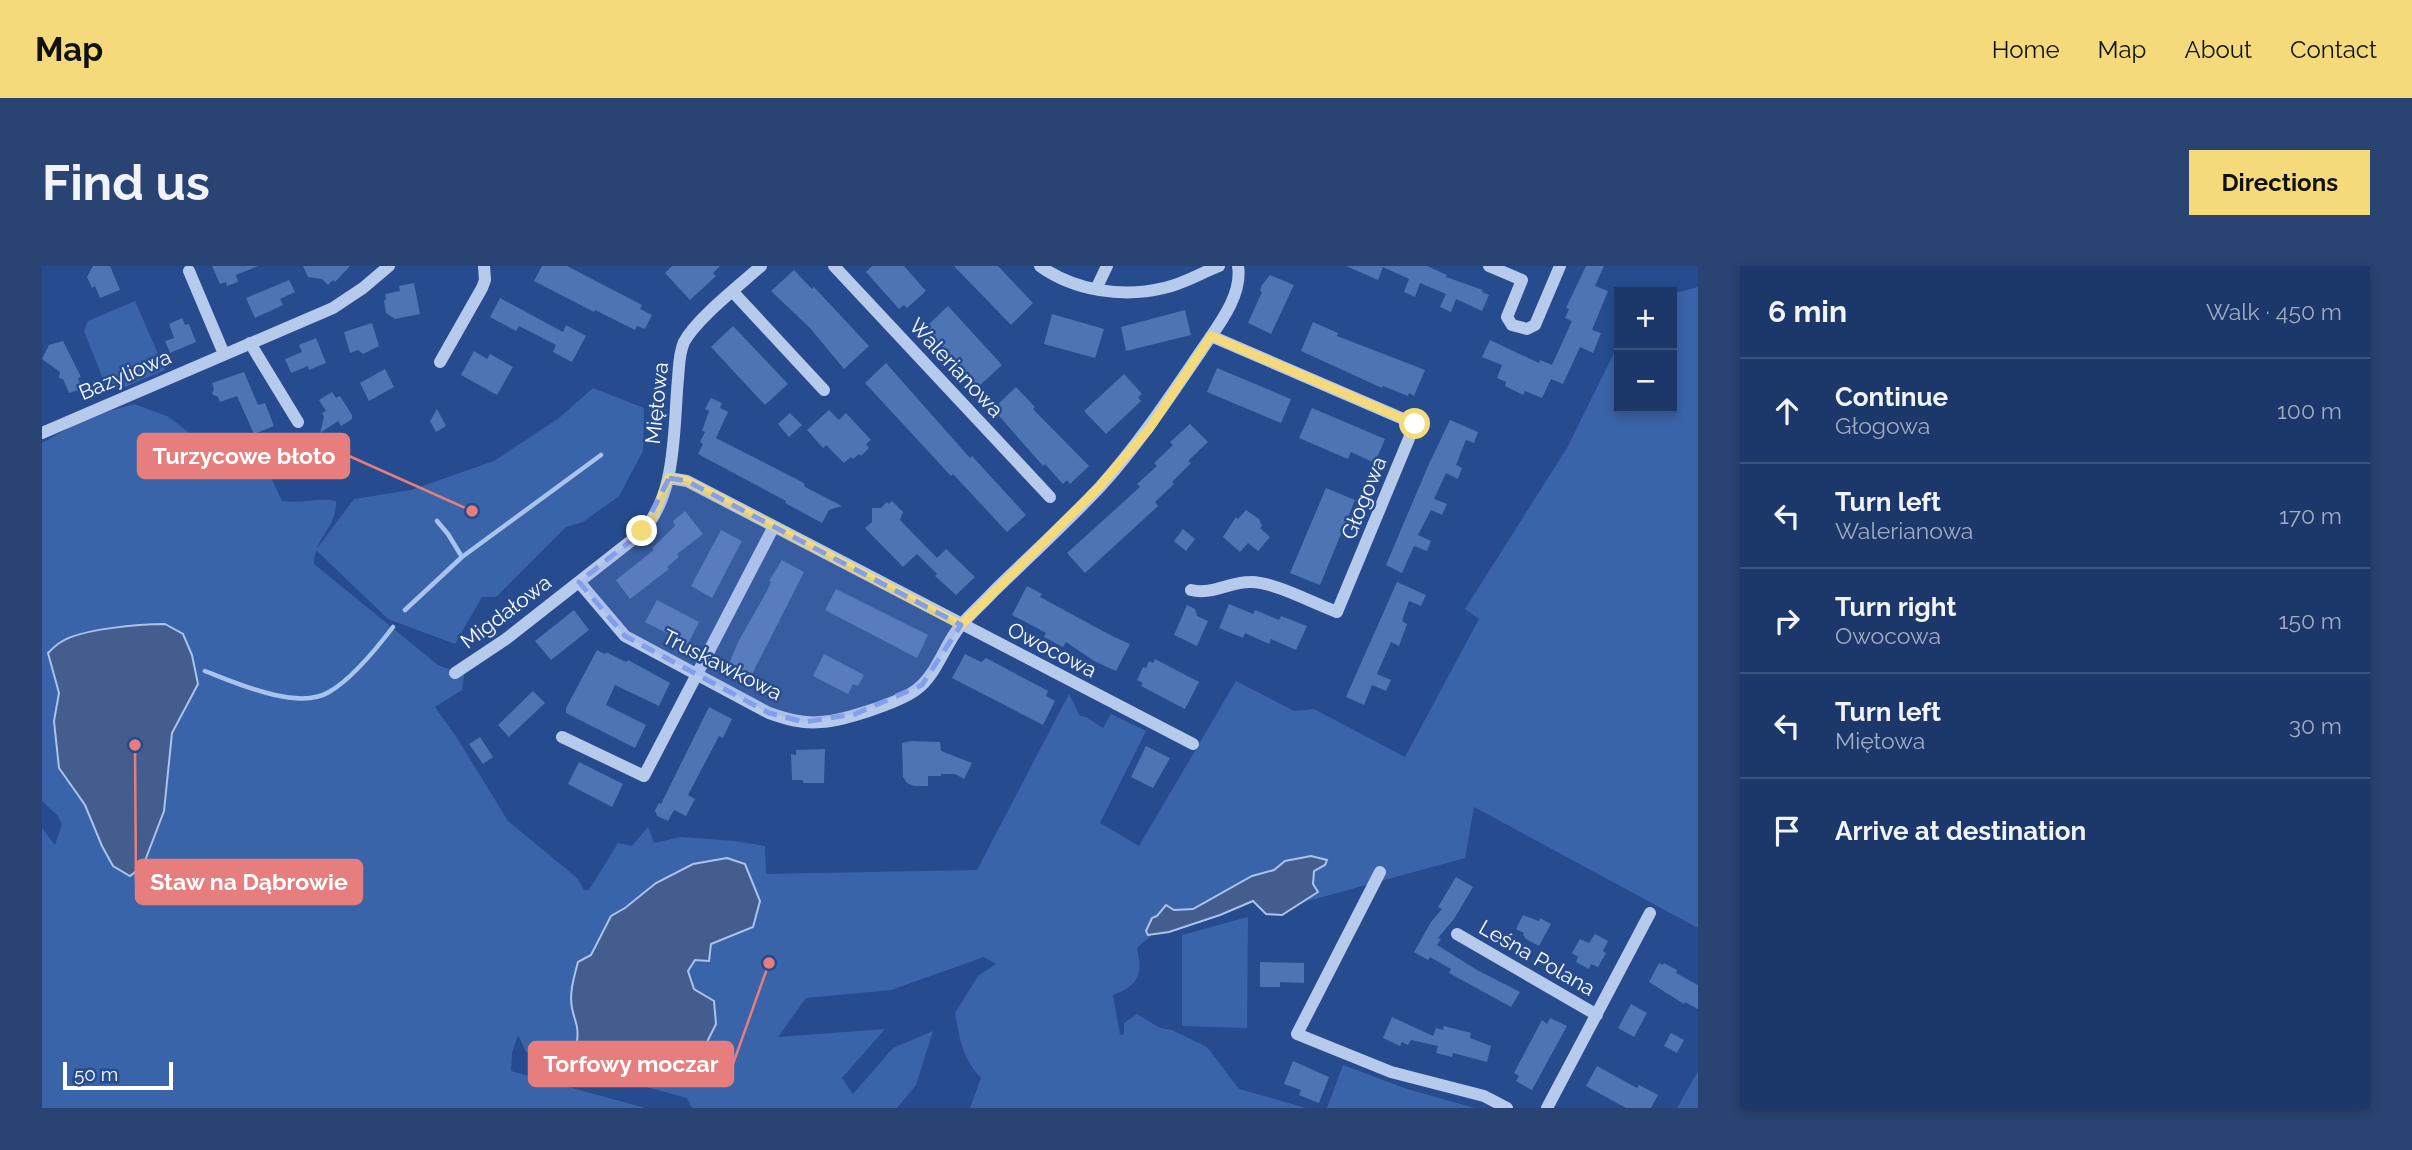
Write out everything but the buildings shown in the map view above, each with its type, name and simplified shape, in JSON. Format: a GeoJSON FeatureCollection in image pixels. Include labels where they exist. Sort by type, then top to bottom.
{"type":"FeatureCollection","features":[{"type":"Feature","properties":{"kind":"street","name":"Bazyliowa"},"geometry":{"type":"LineString","coordinates":[[42,433],[333,308],[389,266]]}},
{"type":"Feature","properties":{"kind":"street"},"geometry":{"type":"LineString","coordinates":[[440,362],[482,288],[485,280],[484,266]]}},
{"type":"Feature","properties":{"kind":"street","name":"Miętowa"},"geometry":{"type":"LineString","coordinates":[[579,582],[653,519],[669,478],[679,362],[684,343],[697,326],[761,266]]}},
{"type":"Feature","properties":{"kind":"street","name":"Walerianowa"},"geometry":{"type":"LineString","coordinates":[[834,266],[1050,497]]}},
{"type":"Feature","properties":{"kind":"street"},"geometry":{"type":"LineString","coordinates":[[1040,266],[1059,279],[1096,289],[1138,293],[1166,288],[1219,266]]}},
{"type":"Feature","properties":{"kind":"street"},"geometry":{"type":"LineString","coordinates":[[1096,289],[1107,266]]}},
{"type":"Feature","properties":{"kind":"street"},"geometry":{"type":"LineString","coordinates":[[961,625],[1099,487],[1149,429],[1211,336],[1236,293],[1240,278],[1238,266]]}},
{"type":"Feature","properties":{"kind":"street"},"geometry":{"type":"LineString","coordinates":[[1489,266],[1522,280],[1507,317],[1512,325],[1527,329],[1535,325],[1560,266]]}},
{"type":"Feature","properties":{"kind":"street"},"geometry":{"type":"LineString","coordinates":[[189,271],[224,354]]}},
{"type":"Feature","properties":{"kind":"street"},"geometry":{"type":"LineString","coordinates":[[733,292],[824,390]]}},
{"type":"Feature","properties":{"kind":"street","name":"Głogowa"},"geometry":{"type":"LineString","coordinates":[[1191,590],[1201,592],[1240,583],[1258,582],[1337,612],[1415,424],[1211,336]]}},
{"type":"Feature","properties":{"kind":"street"},"geometry":{"type":"LineString","coordinates":[[250,343],[298,422]]}},
{"type":"Feature","properties":{"kind":"street","name":"Owocowa"},"geometry":{"type":"LineString","coordinates":[[669,478],[687,481],[1193,744]]}},
{"type":"Feature","properties":{"kind":"street"},"geometry":{"type":"LineString","coordinates":[[562,737],[645,776],[773,528]]}},
{"type":"Feature","properties":{"kind":"street","name":"Truskawkowa"},"geometry":{"type":"LineString","coordinates":[[579,582],[625,636],[695,675],[786,719],[813,722],[835,720],[913,692],[932,673],[961,625]]}},
{"type":"Feature","properties":{"kind":"street","name":"Migdałowa"},"geometry":{"type":"LineString","coordinates":[[455,673],[506,639],[579,582]]}},
{"type":"Feature","properties":{"kind":"street"},"geometry":{"type":"LineString","coordinates":[[1380,872],[1297,1034],[1391,1072],[1484,1096],[1507,1108]]}},
{"type":"Feature","properties":{"kind":"street","name":"Leśna Polana"},"geometry":{"type":"LineString","coordinates":[[1547,1108],[1650,913]]}},
{"type":"Feature","properties":{"kind":"street","name":"Leśna Polana"},"geometry":{"type":"LineString","coordinates":[[1457,934],[1597,1015]]}},
{"type":"Feature","properties":{"kind":"highlighted area"},"geometry":{"type":"Polygon","coordinates":[[[669,478],[687,481],[961,625],[922,685],[855,714],[804,722],[769,713],[625,636],[579,582],[642,532],[669,478]]]}},
{"type":"Feature","properties":{"kind":"shaded area"},"geometry":{"type":"Polygon","coordinates":[[[1698,287],[1698,928],[1474,807],[1465,858],[1304,902],[1317,894],[1313,884],[1314,871],[1325,865],[1323,858],[1310,856],[1285,861],[1274,870],[1252,876],[1193,909],[1174,910],[1166,906],[1152,918],[1146,931],[1151,936],[1137,948],[1137,978],[1129,988],[1113,995],[1120,1035],[1124,1034],[1124,1023],[1137,1014],[1160,1028],[1172,1030],[1207,1047],[1239,1089],[1306,1108],[970,1108],[981,1078],[960,1040],[955,1013],[978,976],[996,964],[984,957],[891,990],[806,998],[778,1037],[885,1029],[842,1078],[853,1094],[893,1048],[933,1031],[916,1085],[897,1108],[692,1108],[687,1098],[605,1076],[621,1071],[553,1060],[526,1052],[518,1035],[512,1053],[511,1071],[645,1108],[42,1108],[42,828],[55,845],[62,824],[57,815],[42,801],[42,443],[88,417],[134,404],[167,416],[186,430],[203,451],[229,467],[248,464],[268,471],[282,501],[336,501],[333,519],[318,547],[314,564],[438,665],[464,675],[462,690],[435,707],[508,821],[577,878],[584,890],[589,890],[618,843],[632,846],[648,827],[654,843],[681,837],[765,846],[766,874],[977,870],[1069,694],[1080,716],[1103,728],[1111,714],[1146,731],[1100,823],[1139,846],[1236,681],[1294,711],[1314,709],[1405,757],[1479,619],[1465,609],[1567,448],[1614,353],[1614,413],[1677,413],[1677,293],[1698,287]]]}},
{"type":"Feature","properties":{"kind":"shaded area"},"geometry":{"type":"Polygon","coordinates":[[[135,301],[165,370],[118,390],[105,384],[84,331],[88,321],[135,301]]]}},
{"type":"Feature","properties":{"kind":"shaded area"},"geometry":{"type":"Polygon","coordinates":[[[593,388],[644,408],[643,451],[619,496],[583,522],[566,527],[496,597],[482,597],[455,644],[388,619],[316,550],[354,499],[411,490],[494,461],[559,418],[593,388]]]}},
{"type":"Feature","properties":{"kind":"shaded area"},"geometry":{"type":"Polygon","coordinates":[[[165,624],[183,634],[192,655],[198,684],[172,733],[164,811],[143,866],[130,876],[113,866],[85,805],[59,768],[54,721],[59,693],[48,653],[61,642],[82,634],[127,626],[165,624]]]}},
{"type":"Feature","properties":{"kind":"shaded area"},"geometry":{"type":"Polygon","coordinates":[[[1311,856],[1327,860],[1325,865],[1314,871],[1313,884],[1318,892],[1282,915],[1266,914],[1253,901],[1169,932],[1148,935],[1146,931],[1152,918],[1166,905],[1174,910],[1193,909],[1252,876],[1274,870],[1285,861],[1311,856]]]}},
{"type":"Feature","properties":{"kind":"shaded area"},"geometry":{"type":"Polygon","coordinates":[[[727,858],[745,864],[760,901],[753,927],[711,944],[709,961],[695,960],[688,971],[694,989],[714,1001],[716,1024],[706,1044],[656,1060],[626,1061],[610,1058],[577,1042],[571,997],[578,962],[591,955],[611,916],[656,883],[693,864],[727,858]]]}},
{"type":"Feature","properties":{"kind":"shaded area"},"geometry":{"type":"Polygon","coordinates":[[[1248,917],[1247,1028],[1182,1026],[1182,935],[1248,917]]]}},
{"type":"Feature","properties":{"kind":"shaded area"},"geometry":{"type":"Polygon","coordinates":[[[1343,1065],[1407,1089],[1475,1108],[1327,1108],[1343,1065]]]}},
{"type":"Feature","properties":{"kind":"shaded area"},"geometry":{"type":"Polygon","coordinates":[[[1698,1071],[1698,1108],[1677,1108],[1698,1071]]]}},
{"type":"Feature","properties":{"kind":"waterway"},"geometry":{"type":"LineString","coordinates":[[405,610],[462,557],[601,455]]}},
{"type":"Feature","properties":{"kind":"waterway"},"geometry":{"type":"LineString","coordinates":[[437,521],[462,557]]}},
{"type":"Feature","properties":{"kind":"waterway"},"geometry":{"type":"LineString","coordinates":[[205,671],[284,697],[316,697],[329,692],[355,671],[393,627]]}},
{"type":"Feature","properties":{"kind":"place","name":"Turzycowe błoto"},"geometry":{"type":"Point","coordinates":[472,511]}},
{"type":"Feature","properties":{"kind":"place","name":"Staw na Dąbrowie"},"geometry":{"type":"Point","coordinates":[135,745]}},
{"type":"Feature","properties":{"kind":"place","name":"Torfowy moczar"},"geometry":{"type":"Point","coordinates":[769,963]}},
{"type":"Feature","properties":{"kind":"route"},"geometry":{"type":"LineString","coordinates":[[642,531],[653,519],[669,478],[687,481],[961,625],[1099,487],[1149,429],[1211,336],[1415,424]]}}]}
